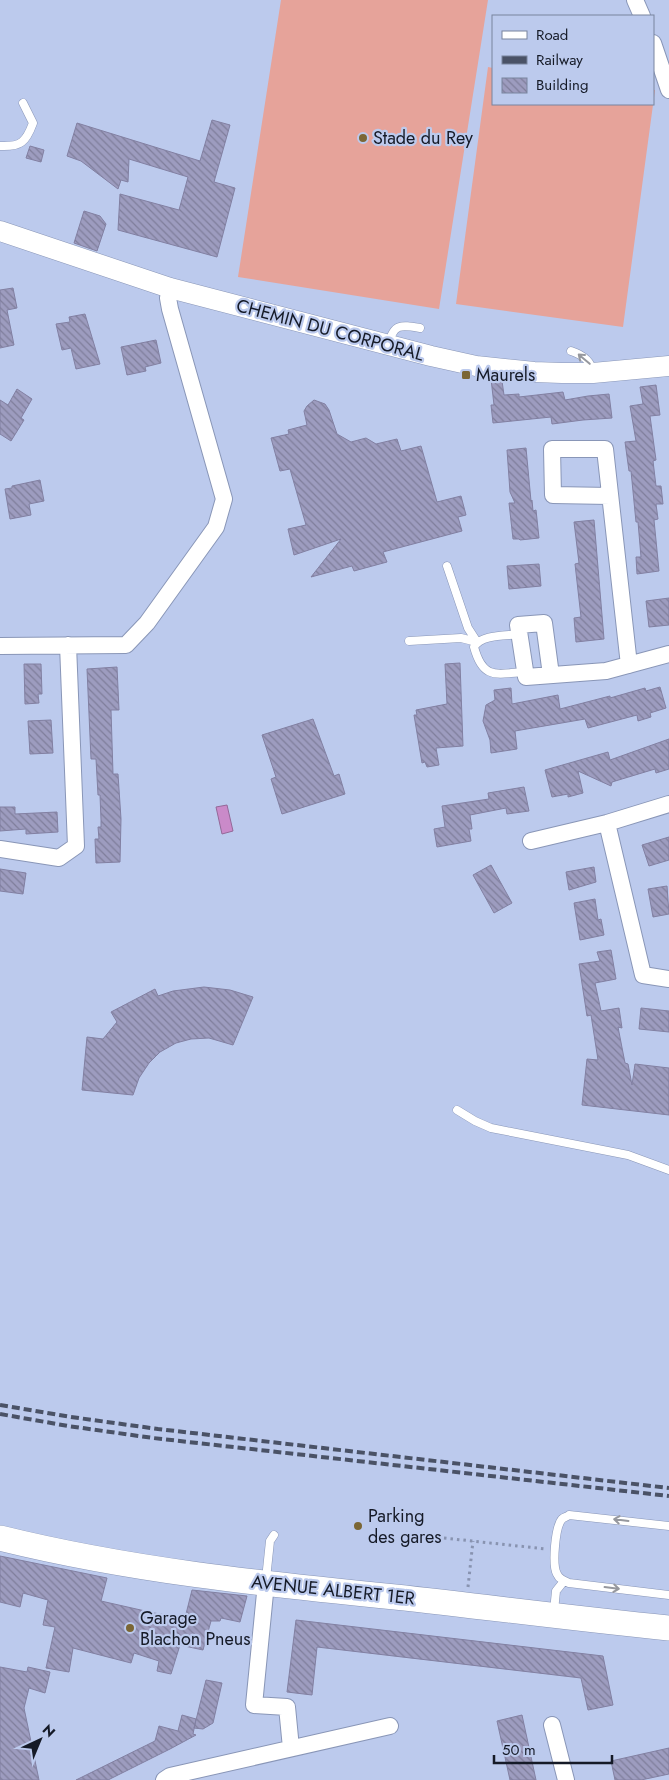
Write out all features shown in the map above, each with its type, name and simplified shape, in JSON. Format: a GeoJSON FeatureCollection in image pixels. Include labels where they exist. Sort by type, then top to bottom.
{"type":"FeatureCollection","features":[{"type":"Feature","properties":{"kind":"main road","name":"AVENUE ALBERT 1ER"},"geometry":{"type":"LineString","coordinates":[[0,1538],[99,1559],[266,1583],[669,1628]]}},
{"type":"Feature","properties":{"kind":"street"},"geometry":{"type":"LineString","coordinates":[[635,0],[642,15]]}},
{"type":"Feature","properties":{"kind":"street"},"geometry":{"type":"LineString","coordinates":[[654,46],[669,90]]}},
{"type":"Feature","properties":{"kind":"street","name":"CHEMIN DU CORPORAL"},"geometry":{"type":"LineString","coordinates":[[0,231],[170,288],[476,366],[534,372],[593,373],[669,366]]}},
{"type":"Feature","properties":{"kind":"street"},"geometry":{"type":"LineString","coordinates":[[0,646],[126,644],[147,623],[216,527],[224,499],[170,309],[168,298],[170,288]]}},
{"type":"Feature","properties":{"kind":"street"},"geometry":{"type":"LineString","coordinates":[[610,496],[629,665]]}},
{"type":"Feature","properties":{"kind":"street"},"geometry":{"type":"LineString","coordinates":[[551,675],[544,623],[518,626],[526,677],[606,671],[669,654]]}},
{"type":"Feature","properties":{"kind":"street"},"geometry":{"type":"LineString","coordinates":[[0,849],[59,858],[76,846],[68,645]]}},
{"type":"Feature","properties":{"kind":"street"},"geometry":{"type":"LineString","coordinates":[[531,840],[607,824],[669,804]]}},
{"type":"Feature","properties":{"kind":"street"},"geometry":{"type":"LineString","coordinates":[[607,824],[644,975],[669,979]]}},
{"type":"Feature","properties":{"kind":"street"},"geometry":{"type":"LineString","coordinates":[[266,1583],[254,1705],[287,1707],[291,1748]]}},
{"type":"Feature","properties":{"kind":"street"},"geometry":{"type":"LineString","coordinates":[[552,1725],[566,1780]]}},
{"type":"Feature","properties":{"kind":"street"},"geometry":{"type":"LineString","coordinates":[[164,1780],[170,1776],[390,1726]]}},
{"type":"Feature","properties":{"kind":"lane"},"geometry":{"type":"LineString","coordinates":[[0,146],[13,147],[27,138],[33,123],[23,103]]}},
{"type":"Feature","properties":{"kind":"lane"},"geometry":{"type":"LineString","coordinates":[[388,345],[396,328],[403,326],[420,328]]}},
{"type":"Feature","properties":{"kind":"lane"},"geometry":{"type":"LineString","coordinates":[[570,351],[580,355],[590,363],[593,373]]}},
{"type":"Feature","properties":{"kind":"lane"},"geometry":{"type":"LineString","coordinates":[[447,566],[468,628],[477,642]]}},
{"type":"Feature","properties":{"kind":"lane"},"geometry":{"type":"LineString","coordinates":[[520,634],[483,638],[474,647],[478,661],[485,670],[494,674],[525,672]]}},
{"type":"Feature","properties":{"kind":"lane"},"geometry":{"type":"LineString","coordinates":[[409,641],[461,638],[477,642]]}},
{"type":"Feature","properties":{"kind":"lane"},"geometry":{"type":"LineString","coordinates":[[457,1110],[491,1128],[628,1155],[669,1170]]}},
{"type":"Feature","properties":{"kind":"lane"},"geometry":{"type":"LineString","coordinates":[[669,1526],[569,1515],[561,1520],[559,1526],[554,1568],[556,1574],[569,1584],[669,1595]]}},
{"type":"Feature","properties":{"kind":"lane"},"geometry":{"type":"LineString","coordinates":[[266,1583],[270,1541],[274,1535]]}},
{"type":"Feature","properties":{"kind":"lane"},"geometry":{"type":"LineString","coordinates":[[553,1616],[556,1591],[564,1581]]}},
{"type":"Feature","properties":{"kind":"path"},"geometry":{"type":"LineString","coordinates":[[444,1538],[555,1550]]}},
{"type":"Feature","properties":{"kind":"path"},"geometry":{"type":"LineString","coordinates":[[468,1589],[473,1541]]}},
{"type":"Feature","properties":{"kind":"shaded area","name":"Stade du Rey"},"geometry":{"type":"Polygon","coordinates":[[[281,0],[488,0],[439,309],[238,277],[281,0]]]}},
{"type":"Feature","properties":{"kind":"shaded area"},"geometry":{"type":"Polygon","coordinates":[[[488,67],[492,68],[492,105],[653,105],[623,327],[456,304],[488,67]]]}},
{"type":"Feature","properties":{"kind":"shaded area"},"geometry":{"type":"Polygon","coordinates":[[[227,805],[233,831],[222,834],[216,807],[227,805]]]}},
{"type":"Feature","properties":{"kind":"building"},"geometry":{"type":"Polygon","coordinates":[[[212,120],[230,125],[214,182],[235,188],[217,257],[118,230],[120,194],[179,210],[188,177],[129,159],[128,182],[121,180],[118,189],[81,161],[67,156],[77,123],[200,161],[212,120]]]}},
{"type":"Feature","properties":{"kind":"building"},"geometry":{"type":"Polygon","coordinates":[[[30,146],[44,150],[41,162],[26,158],[30,146]]]}},
{"type":"Feature","properties":{"kind":"building"},"geometry":{"type":"Polygon","coordinates":[[[84,211],[100,216],[106,224],[97,251],[74,243],[84,211]]]}},
{"type":"Feature","properties":{"kind":"building"},"geometry":{"type":"Polygon","coordinates":[[[13,288],[17,308],[7,310],[14,345],[0,348],[0,290],[13,288]]]}},
{"type":"Feature","properties":{"kind":"building"},"geometry":{"type":"Polygon","coordinates":[[[85,314],[100,364],[76,369],[71,348],[62,350],[56,324],[70,322],[69,317],[85,314]]]}},
{"type":"Feature","properties":{"kind":"building"},"geometry":{"type":"Polygon","coordinates":[[[156,340],[161,363],[145,367],[146,371],[127,375],[121,347],[156,340]]]}},
{"type":"Feature","properties":{"kind":"building"},"geometry":{"type":"Polygon","coordinates":[[[491,379],[502,381],[504,395],[519,394],[519,397],[563,392],[565,400],[609,394],[612,418],[552,424],[551,417],[493,423],[491,405],[494,405],[491,379]]]}},
{"type":"Feature","properties":{"kind":"building"},"geometry":{"type":"Polygon","coordinates":[[[656,385],[660,415],[650,416],[656,460],[653,461],[656,486],[661,486],[663,504],[656,504],[658,519],[654,520],[659,571],[637,574],[636,557],[641,557],[638,522],[636,522],[631,471],[629,471],[625,442],[636,441],[630,406],[643,404],[640,387],[656,385]]]}},
{"type":"Feature","properties":{"kind":"building"},"geometry":{"type":"Polygon","coordinates":[[[17,389],[32,399],[21,418],[24,420],[11,441],[0,434],[0,400],[8,405],[17,389]]]}},
{"type":"Feature","properties":{"kind":"building"},"geometry":{"type":"Polygon","coordinates":[[[314,400],[325,404],[337,434],[351,442],[366,438],[376,444],[397,439],[401,451],[421,446],[437,502],[461,496],[466,515],[458,517],[462,531],[383,552],[387,562],[354,571],[352,566],[311,577],[341,539],[294,555],[288,529],[306,525],[290,469],[280,471],[271,438],[289,434],[288,430],[307,425],[304,411],[314,400]]]}},
{"type":"Feature","properties":{"kind":"building"},"geometry":{"type":"Polygon","coordinates":[[[526,448],[531,501],[533,511],[536,510],[539,538],[520,540],[513,539],[509,503],[515,503],[510,492],[507,450],[526,448]]]}},
{"type":"Feature","properties":{"kind":"building"},"geometry":{"type":"Polygon","coordinates":[[[40,480],[44,501],[29,504],[31,515],[10,519],[5,489],[40,480]]]}},
{"type":"Feature","properties":{"kind":"building"},"geometry":{"type":"Polygon","coordinates":[[[594,520],[604,639],[576,642],[574,618],[581,617],[575,564],[579,563],[574,522],[594,520]]]}},
{"type":"Feature","properties":{"kind":"building"},"geometry":{"type":"Polygon","coordinates":[[[539,564],[541,586],[509,589],[507,566],[539,564]]]}},
{"type":"Feature","properties":{"kind":"building"},"geometry":{"type":"Polygon","coordinates":[[[669,598],[669,625],[649,627],[646,601],[669,598]]]}},
{"type":"Feature","properties":{"kind":"building"},"geometry":{"type":"Polygon","coordinates":[[[460,663],[463,746],[436,748],[439,765],[427,767],[425,762],[422,763],[414,715],[417,715],[416,710],[447,704],[445,664],[460,663]]]}},
{"type":"Feature","properties":{"kind":"building"},"geometry":{"type":"Polygon","coordinates":[[[24,664],[41,664],[42,694],[38,694],[39,703],[25,704],[24,664]]]}},
{"type":"Feature","properties":{"kind":"building"},"geometry":{"type":"Polygon","coordinates":[[[117,667],[119,710],[111,710],[113,774],[118,774],[121,819],[120,862],[96,863],[95,839],[99,839],[98,827],[101,827],[100,795],[98,795],[96,759],[91,759],[87,669],[117,667]]]}},
{"type":"Feature","properties":{"kind":"building"},"geometry":{"type":"Polygon","coordinates":[[[660,687],[666,708],[650,713],[651,717],[638,721],[637,715],[588,728],[585,719],[515,731],[517,749],[491,753],[490,740],[483,721],[486,705],[495,700],[494,690],[511,688],[512,704],[558,695],[560,709],[645,688],[646,691],[660,687]]]}},
{"type":"Feature","properties":{"kind":"building"},"geometry":{"type":"Polygon","coordinates":[[[313,719],[334,776],[339,774],[345,794],[282,814],[271,779],[276,777],[262,735],[313,719]]]}},
{"type":"Feature","properties":{"kind":"building"},"geometry":{"type":"Polygon","coordinates":[[[51,720],[53,753],[30,754],[28,721],[51,720]]]}},
{"type":"Feature","properties":{"kind":"building"},"geometry":{"type":"Polygon","coordinates":[[[669,739],[669,769],[656,773],[655,769],[612,782],[611,786],[578,771],[583,793],[568,797],[568,794],[552,797],[545,770],[608,752],[610,760],[669,739]]]}},
{"type":"Feature","properties":{"kind":"building"},"geometry":{"type":"Polygon","coordinates":[[[524,787],[529,811],[507,814],[506,808],[470,815],[472,829],[469,829],[471,841],[437,847],[434,829],[445,827],[442,806],[489,799],[488,793],[524,787]]]}},
{"type":"Feature","properties":{"kind":"building"},"geometry":{"type":"Polygon","coordinates":[[[0,807],[15,807],[15,814],[57,812],[58,832],[26,834],[26,829],[0,831],[0,807]]]}},
{"type":"Feature","properties":{"kind":"building"},"geometry":{"type":"Polygon","coordinates":[[[669,837],[669,860],[649,866],[642,845],[669,837]]]}},
{"type":"Feature","properties":{"kind":"building"},"geometry":{"type":"Polygon","coordinates":[[[491,865],[512,903],[494,913],[473,875],[491,865]]]}},
{"type":"Feature","properties":{"kind":"building"},"geometry":{"type":"Polygon","coordinates":[[[594,867],[596,882],[569,890],[566,872],[594,867]]]}},
{"type":"Feature","properties":{"kind":"building"},"geometry":{"type":"Polygon","coordinates":[[[0,869],[26,873],[23,894],[0,891],[0,869]]]}},
{"type":"Feature","properties":{"kind":"building"},"geometry":{"type":"Polygon","coordinates":[[[667,886],[669,914],[653,917],[648,889],[667,886]]]}},
{"type":"Feature","properties":{"kind":"building"},"geometry":{"type":"Polygon","coordinates":[[[595,899],[598,920],[601,919],[604,935],[580,940],[574,903],[595,899]]]}},
{"type":"Feature","properties":{"kind":"building"},"geometry":{"type":"Polygon","coordinates":[[[611,950],[616,979],[595,983],[601,1011],[619,1008],[622,1028],[618,1027],[625,1063],[628,1064],[632,1085],[635,1064],[669,1068],[669,1115],[582,1105],[587,1059],[598,1060],[591,1015],[587,1016],[579,964],[600,961],[597,952],[611,950]]]}},
{"type":"Feature","properties":{"kind":"building"},"geometry":{"type":"Polygon","coordinates":[[[204,987],[230,990],[253,997],[233,1045],[209,1038],[191,1039],[176,1043],[160,1052],[149,1063],[139,1078],[133,1095],[82,1090],[87,1037],[103,1039],[117,1022],[111,1012],[155,989],[158,996],[173,991],[204,987]]]}},
{"type":"Feature","properties":{"kind":"building"},"geometry":{"type":"Polygon","coordinates":[[[641,1008],[669,1011],[669,1032],[639,1029],[641,1008]]]}},
{"type":"Feature","properties":{"kind":"building"},"geometry":{"type":"Polygon","coordinates":[[[0,1556],[107,1578],[101,1601],[154,1613],[185,1618],[192,1590],[247,1596],[240,1622],[221,1618],[220,1621],[211,1621],[203,1650],[180,1645],[171,1674],[157,1671],[159,1661],[134,1653],[131,1663],[73,1648],[69,1672],[46,1668],[55,1627],[43,1625],[48,1600],[23,1593],[20,1607],[0,1602],[0,1556]]]}},
{"type":"Feature","properties":{"kind":"building"},"geometry":{"type":"Polygon","coordinates":[[[296,1620],[603,1656],[613,1705],[588,1710],[581,1678],[317,1647],[312,1695],[287,1692],[296,1620]]]}},
{"type":"Feature","properties":{"kind":"building"},"geometry":{"type":"Polygon","coordinates":[[[0,1667],[27,1672],[28,1667],[50,1672],[45,1693],[29,1688],[24,1708],[39,1780],[0,1780],[0,1667]]]}},
{"type":"Feature","properties":{"kind":"building"},"geometry":{"type":"Polygon","coordinates":[[[206,1680],[222,1683],[213,1723],[203,1729],[194,1728],[206,1680]]]}},
{"type":"Feature","properties":{"kind":"building"},"geometry":{"type":"Polygon","coordinates":[[[182,1715],[196,1719],[193,1734],[196,1735],[108,1780],[76,1780],[155,1741],[159,1726],[178,1731],[182,1715]]]}},
{"type":"Feature","properties":{"kind":"building"},"geometry":{"type":"Polygon","coordinates":[[[522,1715],[536,1780],[510,1780],[497,1721],[522,1715]]]}},
{"type":"Feature","properties":{"kind":"building"},"geometry":{"type":"Polygon","coordinates":[[[669,1748],[669,1774],[641,1780],[615,1780],[611,1761],[669,1748]]]}},
{"type":"Feature","properties":{"kind":"railway"},"geometry":{"type":"LineString","coordinates":[[0,1405],[158,1429],[669,1488]]}},
{"type":"Feature","properties":{"kind":"railway"},"geometry":{"type":"LineString","coordinates":[[0,1414],[153,1438],[669,1496]]}},
{"type":"Feature","properties":{"kind":"place","name":"Stade du Rey"},"geometry":{"type":"Point","coordinates":[363,138]}},
{"type":"Feature","properties":{"kind":"place","name":"Maurels"},"geometry":{"type":"Point","coordinates":[466,375]}},
{"type":"Feature","properties":{"kind":"place","name":"Parking des gares"},"geometry":{"type":"Point","coordinates":[358,1526]}},
{"type":"Feature","properties":{"kind":"place","name":"Garage Blachon Pneus"},"geometry":{"type":"Point","coordinates":[130,1628]}}]}
